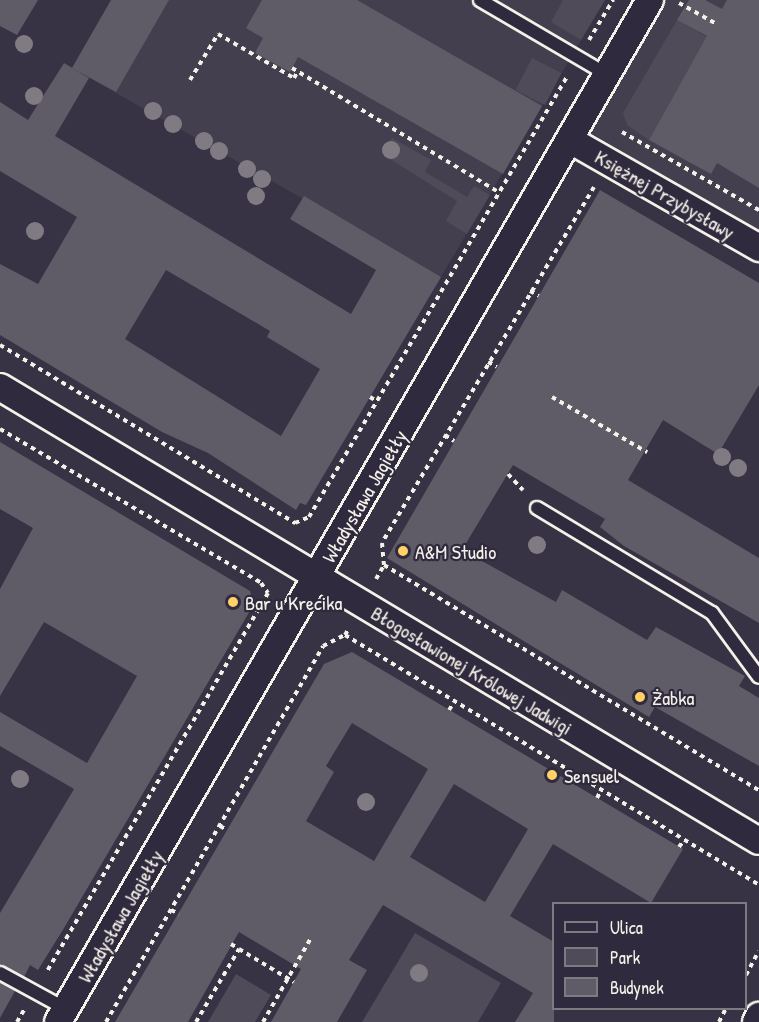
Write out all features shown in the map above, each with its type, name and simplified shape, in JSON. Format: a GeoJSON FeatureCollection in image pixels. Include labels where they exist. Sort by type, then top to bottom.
{"type":"FeatureCollection","features":[{"type":"Feature","properties":{"kind":"street","name":"Władysława Jagiełły"},"geometry":{"type":"LineString","coordinates":[[62,1015],[650,0]]}},
{"type":"Feature","properties":{"kind":"street","name":"Księżnej Przybysławy"},"geometry":{"type":"LineString","coordinates":[[570,140],[759,248]]}},
{"type":"Feature","properties":{"kind":"street","name":"Błogosławionej Królowej Jadwigi"},"geometry":{"type":"LineString","coordinates":[[0,387],[759,841]]}},
{"type":"Feature","properties":{"kind":"street"},"geometry":{"type":"LineString","coordinates":[[756,1022],[759,1017]]}},
{"type":"Feature","properties":{"kind":"lane"},"geometry":{"type":"LineString","coordinates":[[480,0],[608,75]]}},
{"type":"Feature","properties":{"kind":"lane"},"geometry":{"type":"LineString","coordinates":[[537,507],[712,613],[759,677]]}},
{"type":"Feature","properties":{"kind":"lane"},"geometry":{"type":"LineString","coordinates":[[0,973],[35,992],[62,1015]]}},
{"type":"Feature","properties":{"kind":"path"},"geometry":{"type":"LineString","coordinates":[[0,345],[295,523],[309,517],[613,0]]}},
{"type":"Feature","properties":{"kind":"path"},"geometry":{"type":"LineString","coordinates":[[685,6],[715,23]]}},
{"type":"Feature","properties":{"kind":"path"},"geometry":{"type":"LineString","coordinates":[[190,80],[218,34],[294,78],[298,71]]}},
{"type":"Feature","properties":{"kind":"path"},"geometry":{"type":"LineString","coordinates":[[292,68],[500,193]]}},
{"type":"Feature","properties":{"kind":"path"},"geometry":{"type":"LineString","coordinates":[[622,132],[759,210]]}},
{"type":"Feature","properties":{"kind":"path"},"geometry":{"type":"LineString","coordinates":[[604,187],[590,189],[382,543],[384,565],[759,790]]}},
{"type":"Feature","properties":{"kind":"path"},"geometry":{"type":"LineString","coordinates":[[530,291],[539,296]]}},
{"type":"Feature","properties":{"kind":"path"},"geometry":{"type":"LineString","coordinates":[[415,322],[422,326]]}},
{"type":"Feature","properties":{"kind":"path"},"geometry":{"type":"LineString","coordinates":[[488,362],[497,367]]}},
{"type":"Feature","properties":{"kind":"path"},"geometry":{"type":"LineString","coordinates":[[370,397],[378,402]]}},
{"type":"Feature","properties":{"kind":"path"},"geometry":{"type":"LineString","coordinates":[[552,397],[647,452]]}},
{"type":"Feature","properties":{"kind":"path"},"geometry":{"type":"LineString","coordinates":[[0,429],[261,582],[268,593],[17,1022]]}},
{"type":"Feature","properties":{"kind":"path"},"geometry":{"type":"LineString","coordinates":[[445,435],[454,441]]}},
{"type":"Feature","properties":{"kind":"path"},"geometry":{"type":"LineString","coordinates":[[106,1022],[323,646],[345,635],[759,885]]}},
{"type":"Feature","properties":{"kind":"path"},"geometry":{"type":"LineString","coordinates":[[231,642],[237,646]]}},
{"type":"Feature","properties":{"kind":"path"},"geometry":{"type":"LineString","coordinates":[[449,710],[455,701]]}},
{"type":"Feature","properties":{"kind":"path"},"geometry":{"type":"LineString","coordinates":[[186,719],[192,723]]}},
{"type":"Feature","properties":{"kind":"path"},"geometry":{"type":"LineString","coordinates":[[147,787],[153,791]]}},
{"type":"Feature","properties":{"kind":"path"},"geometry":{"type":"LineString","coordinates":[[597,798],[601,790]]}},
{"type":"Feature","properties":{"kind":"path"},"geometry":{"type":"LineString","coordinates":[[220,826],[227,830]]}},
{"type":"Feature","properties":{"kind":"path"},"geometry":{"type":"LineString","coordinates":[[679,847],[684,840]]}},
{"type":"Feature","properties":{"kind":"path"},"geometry":{"type":"LineString","coordinates":[[103,861],[109,866]]}},
{"type":"Feature","properties":{"kind":"path"},"geometry":{"type":"LineString","coordinates":[[171,910],[179,914]]}},
{"type":"Feature","properties":{"kind":"path"},"geometry":{"type":"LineString","coordinates":[[263,1022],[311,938]]}},
{"type":"Feature","properties":{"kind":"path"},"geometry":{"type":"LineString","coordinates":[[54,942],[61,947]]}},
{"type":"Feature","properties":{"kind":"path"},"geometry":{"type":"LineString","coordinates":[[231,944],[294,982]]}},
{"type":"Feature","properties":{"kind":"path"},"geometry":{"type":"LineString","coordinates":[[196,1022],[239,949]]}},
{"type":"Feature","properties":{"kind":"path"},"geometry":{"type":"LineString","coordinates":[[747,973],[759,951]]}},
{"type":"Feature","properties":{"kind":"path"},"geometry":{"type":"LineString","coordinates":[[122,994],[129,998]]}},
{"type":"Feature","properties":{"kind":"shaded area"},"geometry":{"type":"Polygon","coordinates":[[[111,0],[605,0],[441,277],[72,68],[111,0]]]}},
{"type":"Feature","properties":{"kind":"shaded area"},"geometry":{"type":"Polygon","coordinates":[[[663,0],[759,0],[759,233],[588,131],[663,0]]]}},
{"type":"Feature","properties":{"kind":"green space"},"geometry":{"type":"Polygon","coordinates":[[[563,0],[605,0],[581,40],[551,22],[563,0]]]}},
{"type":"Feature","properties":{"kind":"green space"},"geometry":{"type":"Polygon","coordinates":[[[677,20],[707,37],[649,140],[627,125],[623,113],[677,20]]]}},
{"type":"Feature","properties":{"kind":"green space"},"geometry":{"type":"Polygon","coordinates":[[[532,58],[561,73],[545,105],[516,90],[532,58]]]}},
{"type":"Feature","properties":{"kind":"green space"},"geometry":{"type":"Polygon","coordinates":[[[392,138],[431,160],[425,172],[467,197],[474,186],[490,195],[467,234],[446,221],[457,201],[382,154],[392,138]]]}},
{"type":"Feature","properties":{"kind":"green space"},"geometry":{"type":"Polygon","coordinates":[[[415,933],[501,983],[478,1022],[362,1022],[415,933]]]}},
{"type":"Feature","properties":{"kind":"green space"},"geometry":{"type":"Polygon","coordinates":[[[236,974],[271,995],[255,1022],[208,1022],[236,974]]]}},
{"type":"Feature","properties":{"kind":"building"},"geometry":{"type":"Polygon","coordinates":[[[0,0],[38,0],[17,35],[0,26],[0,0]]]}},
{"type":"Feature","properties":{"kind":"building"},"geometry":{"type":"Polygon","coordinates":[[[111,0],[169,0],[116,92],[72,68],[111,0]]]}},
{"type":"Feature","properties":{"kind":"building"},"geometry":{"type":"Polygon","coordinates":[[[262,0],[357,0],[542,106],[503,174],[298,57],[290,72],[255,53],[263,38],[246,28],[262,0]]]}},
{"type":"Feature","properties":{"kind":"building"},"geometry":{"type":"Polygon","coordinates":[[[689,0],[705,0],[722,9],[727,0],[759,0],[759,188],[717,163],[711,174],[649,140],[707,36],[677,20],[689,0]]]}},
{"type":"Feature","properties":{"kind":"building"},"geometry":{"type":"Polygon","coordinates":[[[64,63],[89,78],[55,136],[351,314],[376,270],[290,219],[304,196],[441,277],[306,505],[300,503],[296,510],[208,453],[162,432],[0,335],[0,264],[38,284],[77,217],[0,171],[0,102],[28,120],[64,63]],[[166,270],[125,339],[281,436],[320,369],[267,337],[270,331],[166,270]]]}},
{"type":"Feature","properties":{"kind":"building"},"geometry":{"type":"Polygon","coordinates":[[[600,190],[759,283],[759,385],[718,454],[663,420],[628,480],[759,558],[759,623],[624,546],[600,527],[605,519],[513,465],[462,550],[556,602],[562,590],[647,640],[656,627],[745,676],[739,686],[759,698],[759,766],[655,707],[649,717],[387,558],[600,190]]]}},
{"type":"Feature","properties":{"kind":"building"},"geometry":{"type":"Polygon","coordinates":[[[0,442],[250,591],[254,604],[64,928],[38,970],[30,965],[24,977],[0,965],[0,913],[74,789],[0,746],[0,712],[87,763],[137,676],[44,622],[0,696],[0,589],[33,528],[0,509],[0,442]]]}},
{"type":"Feature","properties":{"kind":"building"},"geometry":{"type":"Polygon","coordinates":[[[352,652],[683,849],[652,902],[649,902],[553,844],[510,916],[552,941],[554,1022],[515,1022],[533,993],[383,905],[349,960],[367,970],[337,1022],[271,1022],[301,969],[239,932],[188,1022],[115,1022],[324,664],[352,652]],[[352,723],[326,766],[334,772],[306,821],[374,861],[428,769],[352,723]],[[454,784],[410,857],[485,902],[528,829],[454,784]]]}},
{"type":"Feature","properties":{"kind":"building"},"geometry":{"type":"Polygon","coordinates":[[[0,982],[15,991],[0,1018],[0,982]]]}},
{"type":"Feature","properties":{"kind":"place","name":"A&M Studio"},"geometry":{"type":"Point","coordinates":[403,551]}},
{"type":"Feature","properties":{"kind":"place","name":"Bar u Krecika"},"geometry":{"type":"Point","coordinates":[233,602]}},
{"type":"Feature","properties":{"kind":"place","name":"Żabka"},"geometry":{"type":"Point","coordinates":[640,697]}},
{"type":"Feature","properties":{"kind":"place","name":"Sensuel"},"geometry":{"type":"Point","coordinates":[552,775]}}]}
